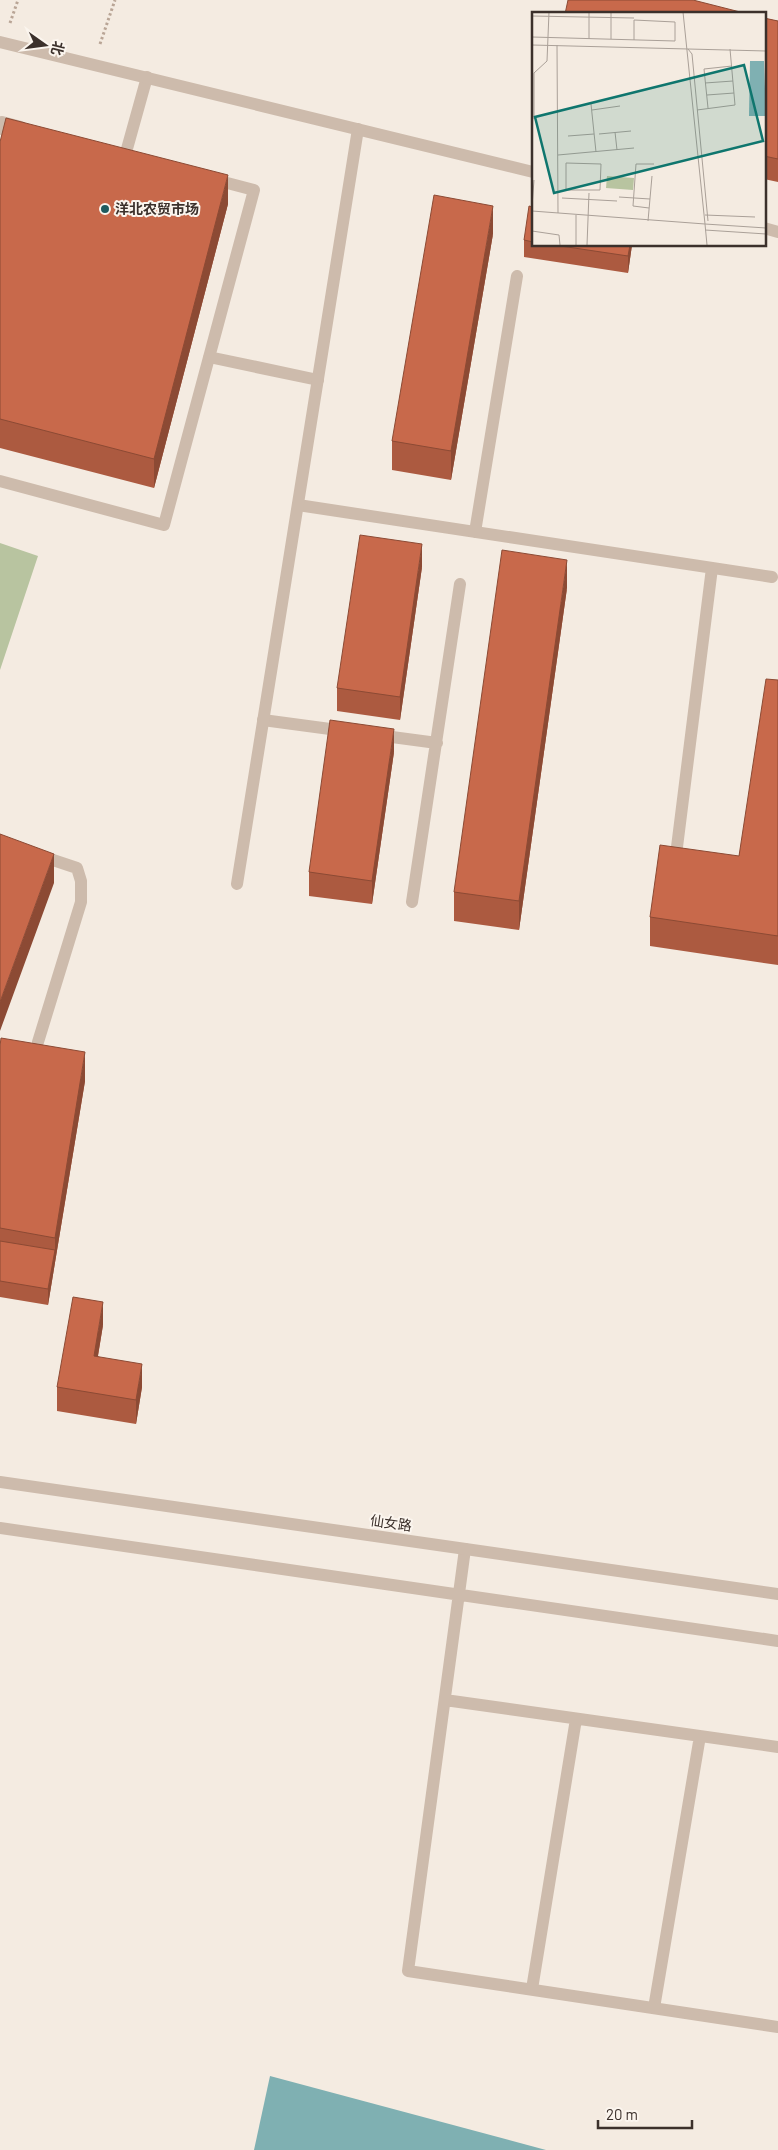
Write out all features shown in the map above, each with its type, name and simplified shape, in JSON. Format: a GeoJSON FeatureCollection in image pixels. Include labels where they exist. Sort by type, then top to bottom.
{"type":"FeatureCollection","features":[{"type":"Feature","properties":{"kind":"street"},"geometry":{"type":"LineString","coordinates":[[0,42],[532,172]]}},
{"type":"Feature","properties":{"kind":"street"},"geometry":{"type":"LineString","coordinates":[[125,156],[146,77]]}},
{"type":"Feature","properties":{"kind":"street"},"geometry":{"type":"LineString","coordinates":[[0,129],[2,122],[30,130]]}},
{"type":"Feature","properties":{"kind":"street"},"geometry":{"type":"LineString","coordinates":[[237,884],[358,129]]}},
{"type":"Feature","properties":{"kind":"street"},"geometry":{"type":"LineString","coordinates":[[0,481],[164,525],[254,190],[199,176]]}},
{"type":"Feature","properties":{"kind":"street"},"geometry":{"type":"LineString","coordinates":[[475,532],[517,276]]}},
{"type":"Feature","properties":{"kind":"street"},"geometry":{"type":"LineString","coordinates":[[209,357],[318,380]]}},
{"type":"Feature","properties":{"kind":"street"},"geometry":{"type":"LineString","coordinates":[[298,505],[772,577]]}},
{"type":"Feature","properties":{"kind":"street"},"geometry":{"type":"LineString","coordinates":[[677,847],[712,568]]}},
{"type":"Feature","properties":{"kind":"street"},"geometry":{"type":"LineString","coordinates":[[412,902],[460,584]]}},
{"type":"Feature","properties":{"kind":"street"},"geometry":{"type":"LineString","coordinates":[[263,720],[437,743]]}},
{"type":"Feature","properties":{"kind":"street"},"geometry":{"type":"LineString","coordinates":[[26,851],[76,868],[81,881],[81,902],[38,1042]]}},
{"type":"Feature","properties":{"kind":"street","name":"仙女路"},"geometry":{"type":"LineString","coordinates":[[0,1482],[778,1594]]}},
{"type":"Feature","properties":{"kind":"street"},"geometry":{"type":"LineString","coordinates":[[0,1528],[778,1641]]}},
{"type":"Feature","properties":{"kind":"street"},"geometry":{"type":"LineString","coordinates":[[465,1549],[408,1970],[778,2027]]}},
{"type":"Feature","properties":{"kind":"street"},"geometry":{"type":"LineString","coordinates":[[445,1700],[778,1747]]}},
{"type":"Feature","properties":{"kind":"street"},"geometry":{"type":"LineString","coordinates":[[532,1989],[576,1719]]}},
{"type":"Feature","properties":{"kind":"street"},"geometry":{"type":"LineString","coordinates":[[654,2008],[700,1736]]}},
{"type":"Feature","properties":{"kind":"path"},"geometry":{"type":"LineString","coordinates":[[93,64],[116,0]]}},
{"type":"Feature","properties":{"kind":"green space"},"geometry":{"type":"Polygon","coordinates":[[[0,543],[38,556],[0,670],[0,543]]]}},
{"type":"Feature","properties":{"kind":"water"},"geometry":{"type":"Polygon","coordinates":[[[270,2076],[546,2150],[254,2150],[270,2076]]]}},
{"type":"Feature","properties":{"kind":"building"},"geometry":{"type":"Polygon","coordinates":[[[568,0],[693,0],[740,12],[565,12],[568,0]]]}},
{"type":"Feature","properties":{"kind":"building"},"geometry":{"type":"Polygon","coordinates":[[[766,18],[778,21],[778,159],[766,156],[766,18]]]}},
{"type":"Feature","properties":{"kind":"building"},"geometry":{"type":"Polygon","coordinates":[[[6,118],[228,175],[154,459],[0,419],[0,142],[6,118]]]}},
{"type":"Feature","properties":{"kind":"building"},"geometry":{"type":"Polygon","coordinates":[[[434,195],[493,206],[451,451],[392,441],[434,195]]]}},
{"type":"Feature","properties":{"kind":"building"},"geometry":{"type":"Polygon","coordinates":[[[529,206],[532,207],[532,242],[524,240],[529,206]]]}},
{"type":"Feature","properties":{"kind":"building"},"geometry":{"type":"Polygon","coordinates":[[[561,246],[630,246],[628,256],[561,246]]]}},
{"type":"Feature","properties":{"kind":"building"},"geometry":{"type":"Polygon","coordinates":[[[360,535],[422,544],[400,697],[337,688],[360,535]]]}},
{"type":"Feature","properties":{"kind":"building"},"geometry":{"type":"Polygon","coordinates":[[[502,550],[567,560],[519,901],[454,892],[502,550]]]}},
{"type":"Feature","properties":{"kind":"building"},"geometry":{"type":"Polygon","coordinates":[[[766,679],[778,680],[778,936],[650,917],[660,845],[739,856],[766,679]]]}},
{"type":"Feature","properties":{"kind":"building"},"geometry":{"type":"Polygon","coordinates":[[[330,720],[394,729],[372,881],[309,872],[330,720]]]}},
{"type":"Feature","properties":{"kind":"building"},"geometry":{"type":"Polygon","coordinates":[[[0,834],[54,854],[0,1002],[0,834]]]}},
{"type":"Feature","properties":{"kind":"building"},"geometry":{"type":"Polygon","coordinates":[[[1,1038],[85,1052],[55,1238],[0,1228],[1,1038]]]}},
{"type":"Feature","properties":{"kind":"building"},"geometry":{"type":"Polygon","coordinates":[[[0,1241],[55,1250],[48,1289],[0,1281],[0,1241]]]}},
{"type":"Feature","properties":{"kind":"building"},"geometry":{"type":"Polygon","coordinates":[[[73,1297],[103,1302],[94,1356],[142,1364],[136,1400],[57,1387],[73,1297]]]}},
{"type":"Feature","properties":{"kind":"place","name":"洋北农贸市场"},"geometry":{"type":"Point","coordinates":[105,209]}}]}
